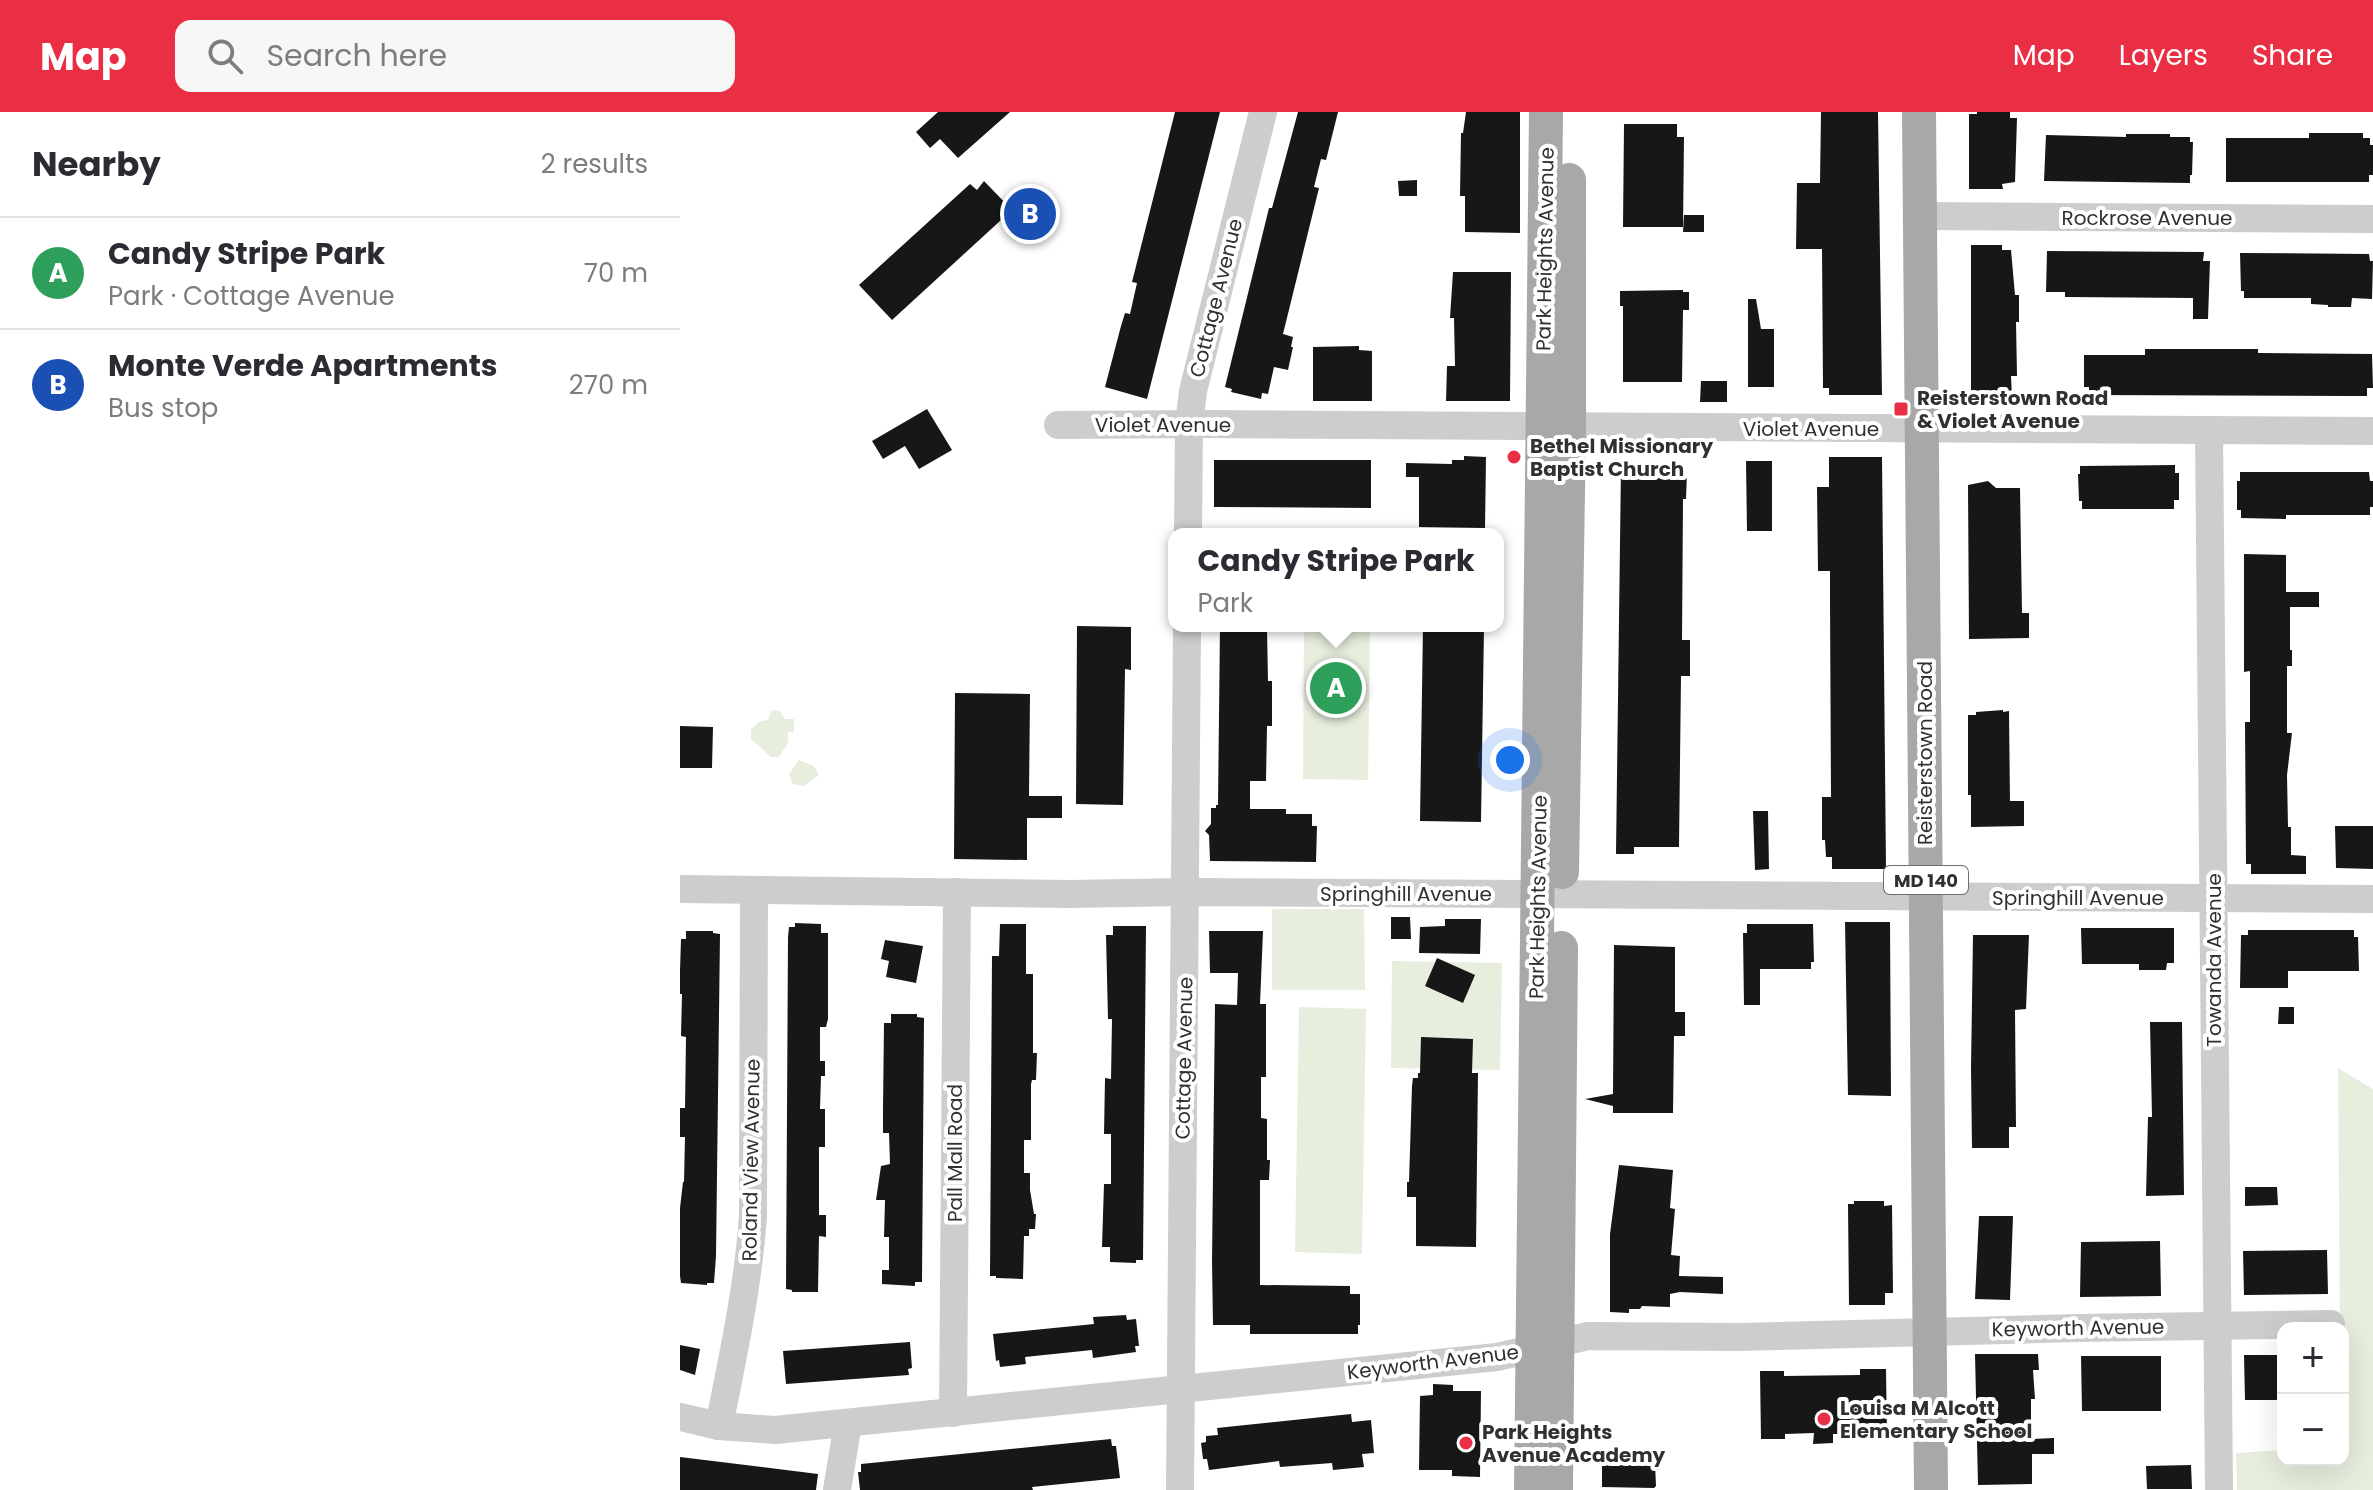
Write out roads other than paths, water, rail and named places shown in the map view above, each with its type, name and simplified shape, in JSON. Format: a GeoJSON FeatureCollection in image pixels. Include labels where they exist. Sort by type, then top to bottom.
{"type":"FeatureCollection","features":[{"type":"Feature","properties":{"kind":"main road","name":"Park Heights Avenue"},"geometry":{"type":"LineString","coordinates":[[1546,112],[1556,427]]}},
{"type":"Feature","properties":{"kind":"main road","name":"Park Heights Avenue"},"geometry":{"type":"LineString","coordinates":[[1531,1490],[1544,1346],[1556,427],[1569,112]]}},
{"type":"Feature","properties":{"kind":"main road","name":"Reisterstown Road"},"geometry":{"type":"LineString","coordinates":[[1919,112],[1931,1490]]}},
{"type":"Feature","properties":{"kind":"main road","name":"Park Heights Avenue"},"geometry":{"type":"LineString","coordinates":[[1544,1346],[1556,1490]]}},
{"type":"Feature","properties":{"kind":"street","name":"Cottage Avenue"},"geometry":{"type":"LineString","coordinates":[[1188,528],[1189,424],[1193,391],[1263,112]]}},
{"type":"Feature","properties":{"kind":"street","name":"Rockrose Avenue"},"geometry":{"type":"LineString","coordinates":[[1921,216],[2373,219]]}},
{"type":"Feature","properties":{"kind":"street","name":"Violet Avenue"},"geometry":{"type":"LineString","coordinates":[[1058,425],[2373,431]]}},
{"type":"Feature","properties":{"kind":"street","name":"Towanda Avenue"},"geometry":{"type":"LineString","coordinates":[[2209,431],[2219,1490]]}},
{"type":"Feature","properties":{"kind":"street","name":"Cottage Avenue"},"geometry":{"type":"LineString","coordinates":[[1180,1490],[1187,632]]}},
{"type":"Feature","properties":{"kind":"street","name":"Springhill Avenue"},"geometry":{"type":"LineString","coordinates":[[680,889],[1069,894],[1186,892],[2373,899]]}},
{"type":"Feature","properties":{"kind":"street","name":"Roland View Avenue"},"geometry":{"type":"LineString","coordinates":[[719,1426],[750,1261],[753,1216],[754,890]]}},
{"type":"Feature","properties":{"kind":"street","name":"Pall Mall Road"},"geometry":{"type":"LineString","coordinates":[[953,1413],[957,892]]}},
{"type":"Feature","properties":{"kind":"street","name":"Keyworth Avenue"},"geometry":{"type":"LineString","coordinates":[[680,1417],[719,1426],[775,1430],[1497,1357],[1588,1336],[1743,1337],[2277,1325]]}},
{"type":"Feature","properties":{"kind":"street"},"geometry":{"type":"LineString","coordinates":[[837,1490],[848,1423]]}},
{"type":"Feature","properties":{"kind":"place","name":"Monte Verde Apartments"},"geometry":{"type":"Point","coordinates":[1030,214]}},
{"type":"Feature","properties":{"kind":"place","name":"Reisterstown Road & Violet Avenue"},"geometry":{"type":"Point","coordinates":[1901,409]}},
{"type":"Feature","properties":{"kind":"place","name":"Bethel Missionary Baptist Church"},"geometry":{"type":"Point","coordinates":[1514,457]}},
{"type":"Feature","properties":{"kind":"place","name":"Candy Stripe Park"},"geometry":{"type":"Point","coordinates":[1336,688]}},
{"type":"Feature","properties":{"kind":"place","name":"Louisa M Alcott Elementary School"},"geometry":{"type":"Point","coordinates":[1824,1419]}},
{"type":"Feature","properties":{"kind":"place","name":"Park Heights Avenue Academy"},"geometry":{"type":"Point","coordinates":[1466,1443]}}]}
